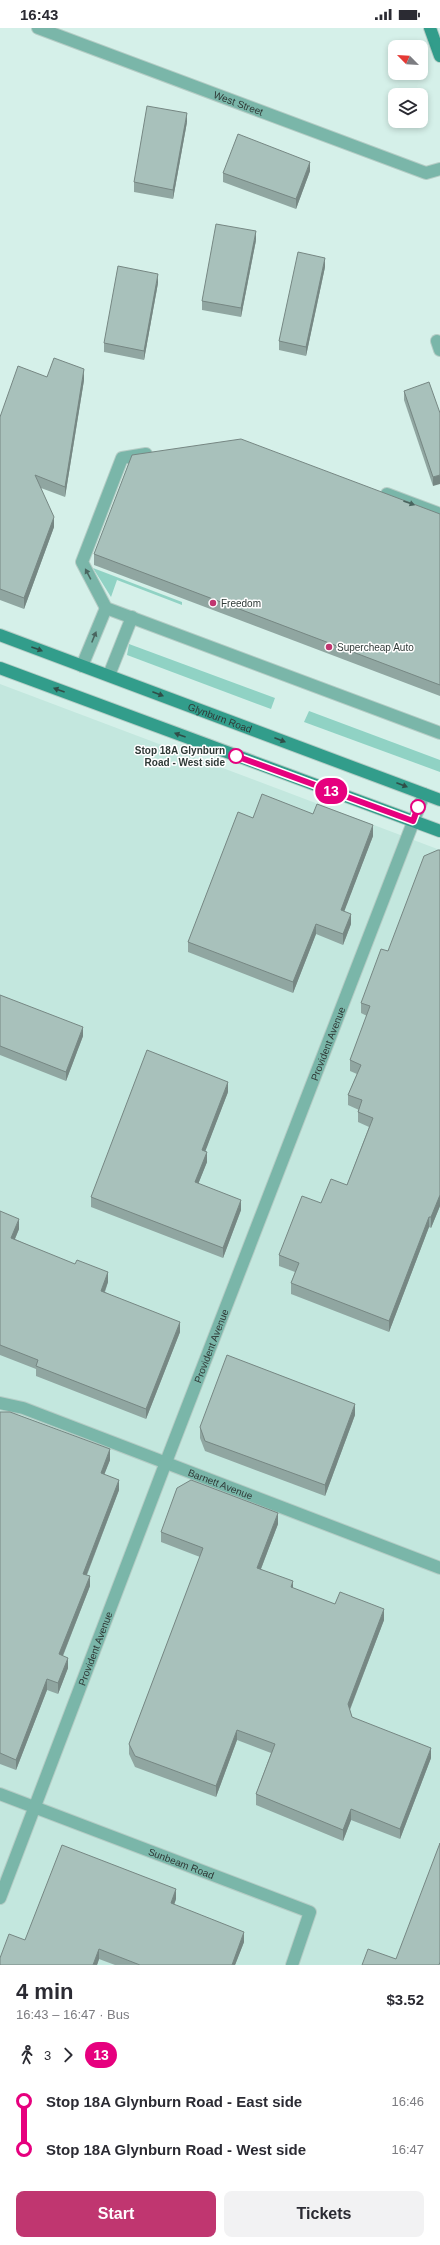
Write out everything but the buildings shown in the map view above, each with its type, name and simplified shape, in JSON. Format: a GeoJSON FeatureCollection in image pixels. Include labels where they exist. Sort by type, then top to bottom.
{"type":"FeatureCollection","features":[{"type":"Feature","properties":{"kind":"main road"},"geometry":{"type":"LineString","coordinates":[[430,28],[440,56]]}},
{"type":"Feature","properties":{"kind":"main road","name":"Glynburn Road"},"geometry":{"type":"LineString","coordinates":[[0,635],[440,800]]}},
{"type":"Feature","properties":{"kind":"main road"},"geometry":{"type":"LineString","coordinates":[[0,668],[440,831]]}},
{"type":"Feature","properties":{"kind":"street","name":"West Street"},"geometry":{"type":"LineString","coordinates":[[38,28],[426,173],[440,169]]}},
{"type":"Feature","properties":{"kind":"street"},"geometry":{"type":"LineString","coordinates":[[160,453],[122,458],[82,562],[106,608],[440,733]]}},
{"type":"Feature","properties":{"kind":"street"},"geometry":{"type":"LineString","coordinates":[[375,490],[440,514]]}},
{"type":"Feature","properties":{"kind":"street"},"geometry":{"type":"LineString","coordinates":[[82,666],[106,608]]}},
{"type":"Feature","properties":{"kind":"street"},"geometry":{"type":"LineString","coordinates":[[109,675],[132,617]]}},
{"type":"Feature","properties":{"kind":"street","name":"Provident Avenue"},"geometry":{"type":"LineString","coordinates":[[0,1898],[166,1462],[424,794]]}},
{"type":"Feature","properties":{"kind":"street","name":"Barnett Avenue"},"geometry":{"type":"LineString","coordinates":[[0,1403],[23,1408],[440,1568]]}},
{"type":"Feature","properties":{"kind":"street","name":"Sunbeam Road"},"geometry":{"type":"LineString","coordinates":[[0,1794],[310,1912],[292,1965]]}},
{"type":"Feature","properties":{"kind":"shaded area"},"geometry":{"type":"Polygon","coordinates":[[[0,684],[440,850],[440,1965],[0,1965],[0,684]]]}},
{"type":"Feature","properties":{"kind":"green space"},"geometry":{"type":"Polygon","coordinates":[[[93,568],[182,602],[182,605],[117,580],[111,597],[93,568]]]}},
{"type":"Feature","properties":{"kind":"green space"},"geometry":{"type":"Polygon","coordinates":[[[129,644],[275,698],[271,709],[127,655],[129,644]]]}},
{"type":"Feature","properties":{"kind":"green space"},"geometry":{"type":"Polygon","coordinates":[[[309,711],[440,760],[440,772],[304,722],[309,711]]]}},
{"type":"Feature","properties":{"kind":"bus line","name":"13"},"geometry":{"type":"LineString","coordinates":[[236,756],[413,821],[418,807]]}},
{"type":"Feature","properties":{"kind":"place","name":"Freedom"},"geometry":{"type":"Point","coordinates":[213,603]}},
{"type":"Feature","properties":{"kind":"place","name":"Supercheap Auto"},"geometry":{"type":"Point","coordinates":[329,647]}},
{"type":"Feature","properties":{"kind":"place","name":"Stop 18A Glynburn Road - West side"},"geometry":{"type":"Point","coordinates":[236,756]}}]}
